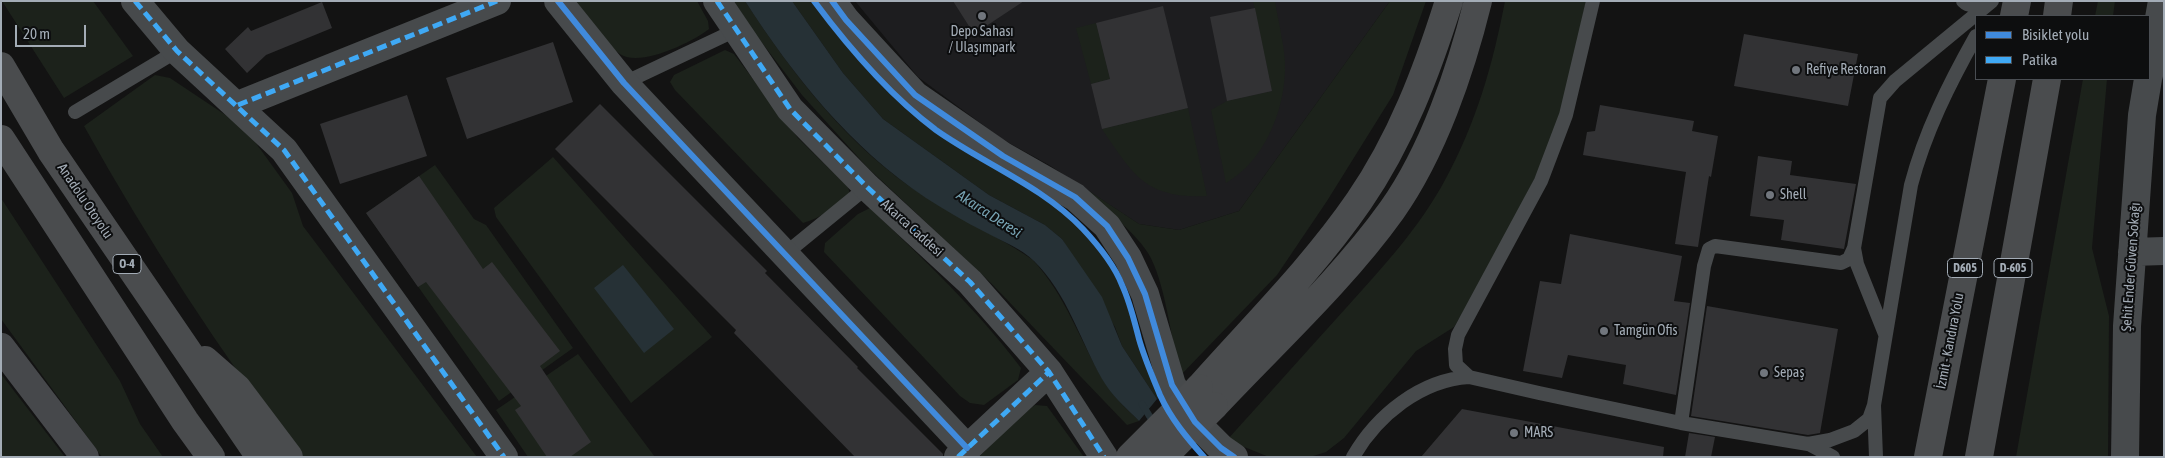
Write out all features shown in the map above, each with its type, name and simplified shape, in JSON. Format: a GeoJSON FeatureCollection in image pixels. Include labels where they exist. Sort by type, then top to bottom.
{"type":"FeatureCollection","features":[{"type":"Feature","properties":{"kind":"highway"},"geometry":{"type":"LineString","coordinates":[[1163,457],[1206,397],[1359,201],[1410,110],[1434,49],[1449,1]]}},
{"type":"Feature","properties":{"kind":"highway"},"geometry":{"type":"LineString","coordinates":[[1130,457],[1206,397],[1339,274],[1392,210],[1426,151],[1452,90],[1478,1]]}},
{"type":"Feature","properties":{"kind":"highway"},"geometry":{"type":"LineString","coordinates":[[2014,15],[2017,1]]}},
{"type":"Feature","properties":{"kind":"highway"},"geometry":{"type":"LineString","coordinates":[[2057,15],[2059,1]]}},
{"type":"Feature","properties":{"kind":"highway","name":"Anadolu Otoyolu"},"geometry":{"type":"LineString","coordinates":[[1,66],[51,151],[260,457]]}},
{"type":"Feature","properties":{"kind":"highway","name":"İzmit - Kandıra Yolu"},"geometry":{"type":"LineString","coordinates":[[1928,457],[2002,80]]}},
{"type":"Feature","properties":{"kind":"highway","name":"D-605"},"geometry":{"type":"LineString","coordinates":[[1979,457],[2047,80]]}},
{"type":"Feature","properties":{"kind":"highway"},"geometry":{"type":"LineString","coordinates":[[1,139],[211,457]]}},
{"type":"Feature","properties":{"kind":"highway"},"geometry":{"type":"LineString","coordinates":[[176,335],[237,388],[289,457]]}},
{"type":"Feature","properties":{"kind":"highway"},"geometry":{"type":"LineString","coordinates":[[1175,457],[1206,397]]}},
{"type":"Feature","properties":{"kind":"street"},"geometry":{"type":"LineString","coordinates":[[135,1],[176,51],[238,105],[284,150],[504,457]]}},
{"type":"Feature","properties":{"kind":"street"},"geometry":{"type":"LineString","coordinates":[[238,105],[497,1]]}},
{"type":"Feature","properties":{"kind":"street"},"geometry":{"type":"LineString","coordinates":[[558,1],[624,83],[785,254],[963,452],[1049,372]]}},
{"type":"Feature","properties":{"kind":"street","name":"Akarca Caddesi"},"geometry":{"type":"LineString","coordinates":[[717,1],[790,109],[866,187],[970,282],[1049,372],[1104,457]]}},
{"type":"Feature","properties":{"kind":"street"},"geometry":{"type":"LineString","coordinates":[[832,1],[846,20],[914,95],[1003,156],[1075,197],[1107,226],[1128,258],[1145,294],[1172,385],[1195,422],[1221,448],[1234,457]]}},
{"type":"Feature","properties":{"kind":"street","name":"Şehit Ender Güven Sokağı"},"geometry":{"type":"LineString","coordinates":[[2150,66],[2162,2]]}},
{"type":"Feature","properties":{"kind":"street","name":"Şehit Ender Güven Sokağı"},"geometry":{"type":"LineString","coordinates":[[2125,457],[2127,326],[2142,115],[2148,80]]}},
{"type":"Feature","properties":{"kind":"street"},"geometry":{"type":"LineString","coordinates":[[2132,252],[2164,251]]}},
{"type":"Feature","properties":{"kind":"street"},"geometry":{"type":"LineString","coordinates":[[1,347],[85,457]]}},
{"type":"Feature","properties":{"kind":"lane"},"geometry":{"type":"LineString","coordinates":[[1469,377],[1456,365],[1455,349],[1458,335],[1541,181],[1566,115],[1593,1]]}},
{"type":"Feature","properties":{"kind":"lane"},"geometry":{"type":"LineString","coordinates":[[1963,1],[1974,6],[1986,1]]}},
{"type":"Feature","properties":{"kind":"lane"},"geometry":{"type":"LineString","coordinates":[[1681,423],[1704,266],[1709,249],[1716,246],[1841,263],[1848,260],[1854,248],[1880,98],[1902,74],[1992,1]]}},
{"type":"Feature","properties":{"kind":"lane"},"geometry":{"type":"LineString","coordinates":[[1988,15],[1996,1]]}},
{"type":"Feature","properties":{"kind":"lane"},"geometry":{"type":"LineString","coordinates":[[624,83],[736,30]]}},
{"type":"Feature","properties":{"kind":"lane"},"geometry":{"type":"LineString","coordinates":[[1876,457],[1874,406],[1909,194],[1917,164],[1946,90],[1975,38]]}},
{"type":"Feature","properties":{"kind":"lane"},"geometry":{"type":"LineString","coordinates":[[75,112],[176,51]]}},
{"type":"Feature","properties":{"kind":"lane"},"geometry":{"type":"LineString","coordinates":[[785,254],[866,187]]}},
{"type":"Feature","properties":{"kind":"lane"},"geometry":{"type":"LineString","coordinates":[[1854,248],[1857,264],[1886,336]]}},
{"type":"Feature","properties":{"kind":"lane"},"geometry":{"type":"LineString","coordinates":[[1353,457],[1360,444],[1381,422],[1410,397],[1428,386],[1445,379],[1469,377],[1681,423],[1808,444],[1833,457]]}},
{"type":"Feature","properties":{"kind":"lane"},"geometry":{"type":"LineString","coordinates":[[1808,444],[1830,440],[1854,431],[1868,419],[1874,406]]}},
{"type":"Feature","properties":{"kind":"shaded area"},"geometry":{"type":"Polygon","coordinates":[[[2,1],[93,1],[133,56],[64,98],[2,1]]]}},
{"type":"Feature","properties":{"kind":"shaded area"},"geometry":{"type":"Polygon","coordinates":[[[576,1],[697,1],[708,21],[709,29],[666,52],[640,58],[629,57],[620,54],[609,44],[590,22],[576,1]]]}},
{"type":"Feature","properties":{"kind":"shaded area"},"geometry":{"type":"Polygon","coordinates":[[[734,1],[745,1],[803,83],[847,133],[871,156],[924,196],[1033,260],[1063,302],[1106,384],[1119,401],[1139,421],[1127,425],[991,283],[867,167],[802,95],[753,31],[734,1]]]}},
{"type":"Feature","properties":{"kind":"shaded area"},"geometry":{"type":"Polygon","coordinates":[[[792,1],[814,1],[842,38],[896,95],[936,129],[1006,174],[1044,195],[1083,230],[1110,262],[1122,283],[1134,316],[1139,340],[1161,396],[1157,399],[1122,346],[1115,327],[1062,239],[1045,225],[989,195],[883,119],[843,73],[792,1]]]}},
{"type":"Feature","properties":{"kind":"shaded area"},"geometry":{"type":"Polygon","coordinates":[[[855,1],[1390,1],[1239,211],[1179,230],[1139,224],[1049,165],[1002,139],[918,77],[855,1]]]}},
{"type":"Feature","properties":{"kind":"shaded area"},"geometry":{"type":"Polygon","coordinates":[[[1253,1],[1275,1],[1284,54],[1284,86],[1276,118],[1261,149],[1239,174],[1226,183],[1211,110],[1227,101],[1272,91],[1253,1]]]}},
{"type":"Feature","properties":{"kind":"shaded area"},"geometry":{"type":"Polygon","coordinates":[[[1390,1],[1426,1],[1393,95],[1327,201],[1277,275],[1180,376],[1159,279],[1148,253],[1124,225],[1074,181],[1139,224],[1179,230],[1239,211],[1390,1]]]}},
{"type":"Feature","properties":{"kind":"shaded area"},"geometry":{"type":"Polygon","coordinates":[[[1505,1],[1586,1],[1563,107],[1541,166],[1483,279],[1454,327],[1416,351],[1344,438],[1326,452],[1310,457],[1269,457],[1227,440],[1387,262],[1412,231],[1435,197],[1466,137],[1482,93],[1495,48],[1505,1]]]}},
{"type":"Feature","properties":{"kind":"shaded area"},"geometry":{"type":"Polygon","coordinates":[[[2098,1],[2115,1],[2113,15],[2095,15],[2098,1]]]}},
{"type":"Feature","properties":{"kind":"shaded area"},"geometry":{"type":"Polygon","coordinates":[[[1096,23],[1110,79],[1091,84],[1076,28],[1096,23]]]}},
{"type":"Feature","properties":{"kind":"shaded area"},"geometry":{"type":"Polygon","coordinates":[[[725,50],[734,54],[798,138],[848,187],[850,194],[822,215],[803,223],[675,90],[670,82],[674,75],[725,50]]]}},
{"type":"Feature","properties":{"kind":"shaded area"},"geometry":{"type":"Polygon","coordinates":[[[155,75],[170,78],[245,128],[292,193],[303,226],[477,457],[300,457],[213,336],[159,254],[84,126],[155,75]]]}},
{"type":"Feature","properties":{"kind":"shaded area"},"geometry":{"type":"Polygon","coordinates":[[[2083,80],[2107,80],[2092,248],[2109,316],[2108,457],[2016,457],[2083,80]]]}},
{"type":"Feature","properties":{"kind":"shaded area"},"geometry":{"type":"Polygon","coordinates":[[[1188,108],[1207,196],[1186,196],[1169,193],[1143,181],[1123,159],[1102,129],[1188,108]]]}},
{"type":"Feature","properties":{"kind":"shaded area"},"geometry":{"type":"Polygon","coordinates":[[[553,157],[712,337],[631,403],[496,217],[494,208],[553,157]]]}},
{"type":"Feature","properties":{"kind":"shaded area"},"geometry":{"type":"Polygon","coordinates":[[[435,165],[474,219],[486,225],[573,348],[499,401],[366,213],[435,165]]]}},
{"type":"Feature","properties":{"kind":"shaded area"},"geometry":{"type":"Polygon","coordinates":[[[1,198],[120,381],[140,424],[163,457],[102,457],[1,319],[1,198]]]}},
{"type":"Feature","properties":{"kind":"shaded area"},"geometry":{"type":"Polygon","coordinates":[[[870,208],[968,305],[1021,368],[1018,380],[984,405],[970,403],[960,396],[824,252],[825,243],[858,214],[870,208]]]}},
{"type":"Feature","properties":{"kind":"shaded area"},"geometry":{"type":"Polygon","coordinates":[[[578,354],[655,457],[528,457],[496,410],[578,354]]]}},
{"type":"Feature","properties":{"kind":"shaded area"},"geometry":{"type":"Polygon","coordinates":[[[1,374],[65,457],[1,457],[1,374]]]}},
{"type":"Feature","properties":{"kind":"shaded area"},"geometry":{"type":"Polygon","coordinates":[[[1035,405],[1047,406],[1084,457],[979,457],[1023,413],[1035,405]]]}},
{"type":"Feature","properties":{"kind":"water"},"geometry":{"type":"Polygon","coordinates":[[[745,1],[792,1],[843,73],[883,119],[989,195],[1045,225],[1062,239],[1102,297],[1122,346],[1157,399],[1139,421],[1106,385],[1064,302],[1055,287],[1034,261],[1017,248],[970,224],[926,198],[898,178],[873,156],[825,109],[783,57],[745,1]]]}},
{"type":"Feature","properties":{"kind":"water"},"geometry":{"type":"Polygon","coordinates":[[[623,265],[674,329],[644,353],[594,288],[623,265]]]}},
{"type":"Feature","properties":{"kind":"building","name":"Depo Sahası / Ulaşımpark"},"geometry":{"type":"Polygon","coordinates":[[[953,1],[1024,1],[974,34],[953,1]]]}},
{"type":"Feature","properties":{"kind":"building"},"geometry":{"type":"Polygon","coordinates":[[[322,2],[332,28],[266,55],[247,73],[225,49],[248,27],[251,31],[322,2]]]}},
{"type":"Feature","properties":{"kind":"building"},"geometry":{"type":"Polygon","coordinates":[[[1163,6],[1188,108],[1102,129],[1091,84],[1110,79],[1096,23],[1163,6]]]}},
{"type":"Feature","properties":{"kind":"building"},"geometry":{"type":"Polygon","coordinates":[[[1255,8],[1272,91],[1227,101],[1210,17],[1255,8]]]}},
{"type":"Feature","properties":{"kind":"building","name":"Refiye Restoran"},"geometry":{"type":"Polygon","coordinates":[[[1744,34],[1858,54],[1848,106],[1734,86],[1744,34]]]}},
{"type":"Feature","properties":{"kind":"building"},"geometry":{"type":"Polygon","coordinates":[[[553,42],[573,102],[467,139],[446,78],[553,42]]]}},
{"type":"Feature","properties":{"kind":"building"},"geometry":{"type":"Polygon","coordinates":[[[407,95],[427,156],[340,184],[320,124],[407,95]]]}},
{"type":"Feature","properties":{"kind":"building"},"geometry":{"type":"Polygon","coordinates":[[[600,104],[767,271],[765,273],[943,454],[943,457],[855,457],[734,333],[736,330],[555,149],[600,104]]]}},
{"type":"Feature","properties":{"kind":"building"},"geometry":{"type":"Polygon","coordinates":[[[1600,105],[1694,121],[1692,131],[1718,136],[1711,177],[1709,176],[1698,247],[1675,244],[1686,172],[1583,155],[1587,132],[1595,131],[1600,105]]]}},
{"type":"Feature","properties":{"kind":"building"},"geometry":{"type":"Polygon","coordinates":[[[1758,156],[1792,161],[1790,175],[1856,184],[1844,249],[1781,240],[1784,220],[1750,216],[1758,156]]]}},
{"type":"Feature","properties":{"kind":"building"},"geometry":{"type":"Polygon","coordinates":[[[419,176],[483,269],[492,262],[560,351],[540,366],[591,442],[570,457],[547,457],[515,410],[521,406],[426,282],[418,287],[366,213],[419,176]]]}},
{"type":"Feature","properties":{"kind":"building","name":"Tamgün Ofis"},"geometry":{"type":"Polygon","coordinates":[[[1570,234],[1682,256],[1674,301],[1690,303],[1676,395],[1623,384],[1626,365],[1568,355],[1562,378],[1523,371],[1540,281],[1561,284],[1570,234]]]}},
{"type":"Feature","properties":{"kind":"building","name":"Sepaş"},"geometry":{"type":"Polygon","coordinates":[[[1707,306],[1838,329],[1820,433],[1808,435],[1691,416],[1707,306]]]}},
{"type":"Feature","properties":{"kind":"building","name":"MARS"},"geometry":{"type":"Polygon","coordinates":[[[1462,409],[1664,447],[1663,457],[1421,457],[1462,409]]]}},
{"type":"Feature","properties":{"kind":"building"},"geometry":{"type":"Polygon","coordinates":[[[1689,433],[1715,437],[1711,457],[1685,457],[1689,433]]]}},
{"type":"Feature","properties":{"kind":"waterway","name":"Akarca Deresi"},"geometry":{"type":"LineString","coordinates":[[1142,404],[1155,425]]}},
{"type":"Feature","properties":{"kind":"marked path"},"geometry":{"type":"LineString","coordinates":[[135,1],[177,51],[284,150],[504,457]]}},
{"type":"Feature","properties":{"kind":"marked path"},"geometry":{"type":"LineString","coordinates":[[238,105],[497,1]]}},
{"type":"Feature","properties":{"kind":"marked path"},"geometry":{"type":"LineString","coordinates":[[717,1],[790,109],[867,187],[970,282],[1049,372],[1104,457]]}},
{"type":"Feature","properties":{"kind":"marked path"},"geometry":{"type":"LineString","coordinates":[[958,457],[1049,372]]}},
{"type":"Feature","properties":{"kind":"cycle path"},"geometry":{"type":"LineString","coordinates":[[558,1],[624,83],[967,448]]}},
{"type":"Feature","properties":{"kind":"cycle path"},"geometry":{"type":"LineString","coordinates":[[814,1],[841,36],[902,102],[936,130],[1049,200],[1083,229],[1105,255],[1119,277],[1132,311],[1143,353],[1164,404],[1180,428],[1204,457]]}},
{"type":"Feature","properties":{"kind":"cycle path"},"geometry":{"type":"LineString","coordinates":[[832,1],[846,20],[915,95],[1003,156],[1075,197],[1107,226],[1128,258],[1145,294],[1172,385],[1195,422],[1221,448],[1234,457]]}},
{"type":"Feature","properties":{"kind":"place","name":"Depo Sahası / Ulaşımpark"},"geometry":{"type":"Point","coordinates":[982,16]}},
{"type":"Feature","properties":{"kind":"place","name":"Refiye Restoran"},"geometry":{"type":"Point","coordinates":[1796,70]}},
{"type":"Feature","properties":{"kind":"place","name":"Shell"},"geometry":{"type":"Point","coordinates":[1770,195]}},
{"type":"Feature","properties":{"kind":"place","name":"Tamgün Ofis"},"geometry":{"type":"Point","coordinates":[1604,331]}},
{"type":"Feature","properties":{"kind":"place","name":"Sepaş"},"geometry":{"type":"Point","coordinates":[1764,373]}},
{"type":"Feature","properties":{"kind":"place","name":"MARS"},"geometry":{"type":"Point","coordinates":[1514,433]}}]}
